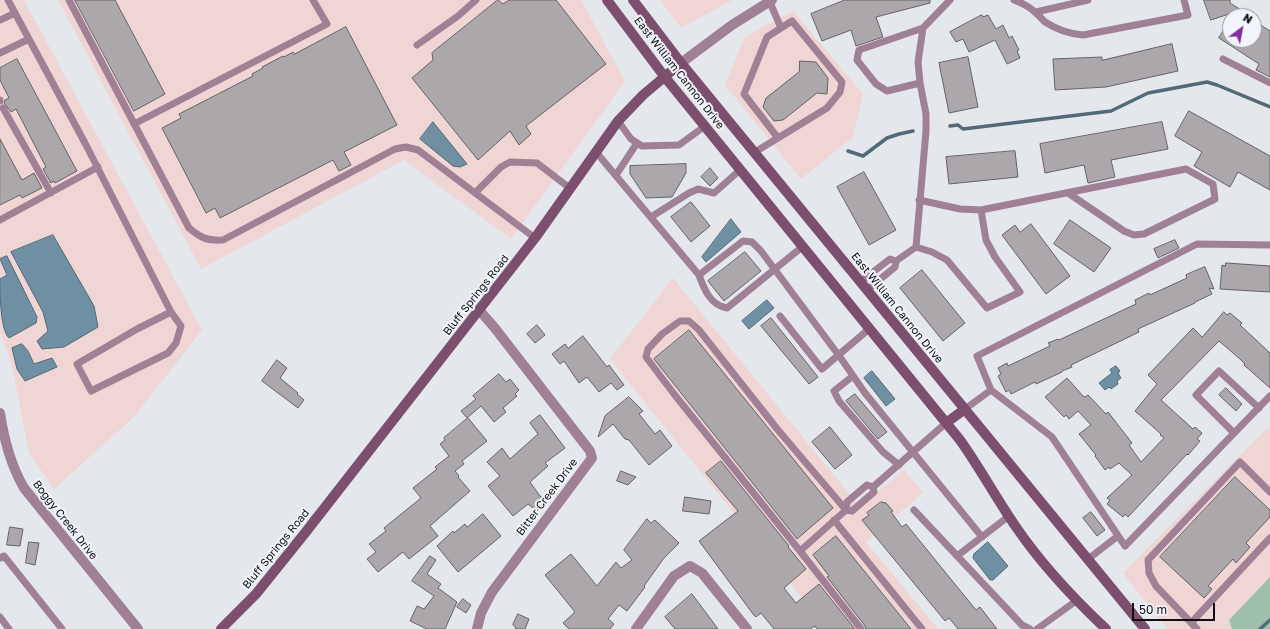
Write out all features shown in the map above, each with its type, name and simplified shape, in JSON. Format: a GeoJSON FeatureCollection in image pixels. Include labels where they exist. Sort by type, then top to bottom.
{"type":"FeatureCollection","features":[{"type":"Feature","properties":{"kind":"main road","name":"East William Cannon Drive"},"geometry":{"type":"LineString","coordinates":[[607,0],[704,126],[946,423],[976,464],[1009,516],[1039,558],[1076,601],[1106,629]]}},
{"type":"Feature","properties":{"kind":"main road","name":"East William Cannon Drive"},"geometry":{"type":"LineString","coordinates":[[633,0],[681,63],[1145,629]]}},
{"type":"Feature","properties":{"kind":"main road","name":"Bluff Springs Road"},"geometry":{"type":"LineString","coordinates":[[221,629],[256,594],[281,564],[535,238],[618,121],[643,95],[681,63]]}},
{"type":"Feature","properties":{"kind":"main road"},"geometry":{"type":"LineString","coordinates":[[946,423],[965,410]]}},
{"type":"Feature","properties":{"kind":"street","name":"Bluff Springs Road"},"geometry":{"type":"LineString","coordinates":[[681,63],[732,25],[770,0]]}},
{"type":"Feature","properties":{"kind":"street","name":"Bitter Creek Drive"},"geometry":{"type":"LineString","coordinates":[[477,629],[481,613],[492,592],[592,458],[590,451],[494,327],[479,310]]}},
{"type":"Feature","properties":{"kind":"street","name":"Boggy Creek Drive"},"geometry":{"type":"LineString","coordinates":[[0,413],[3,434],[11,462],[24,488],[138,629]]}},
{"type":"Feature","properties":{"kind":"street"},"geometry":{"type":"LineString","coordinates":[[636,629],[674,576],[690,566],[702,573],[747,629]]}},
{"type":"Feature","properties":{"kind":"lane"},"geometry":{"type":"LineString","coordinates":[[8,0],[98,167],[171,312],[181,326],[176,343],[168,353],[91,391],[77,364],[137,329],[171,312]]}},
{"type":"Feature","properties":{"kind":"lane"},"geometry":{"type":"LineString","coordinates":[[69,0],[188,228],[198,236],[211,241],[223,240],[395,149],[406,147],[418,150],[535,238]]}},
{"type":"Feature","properties":{"kind":"lane"},"geometry":{"type":"LineString","coordinates":[[134,124],[326,24],[313,0]]}},
{"type":"Feature","properties":{"kind":"lane"},"geometry":{"type":"LineString","coordinates":[[417,45],[458,16],[476,0]]}},
{"type":"Feature","properties":{"kind":"lane"},"geometry":{"type":"LineString","coordinates":[[770,0],[780,28]]}},
{"type":"Feature","properties":{"kind":"lane"},"geometry":{"type":"LineString","coordinates":[[920,83],[887,91],[876,84],[858,60],[859,50],[923,28],[950,0]]}},
{"type":"Feature","properties":{"kind":"lane"},"geometry":{"type":"LineString","coordinates":[[1014,0],[1036,12],[1044,21],[1054,27],[1073,34],[1083,35],[1188,15],[1184,0]]}},
{"type":"Feature","properties":{"kind":"lane"},"geometry":{"type":"LineString","coordinates":[[1036,12],[1088,0]]}},
{"type":"Feature","properties":{"kind":"lane"},"geometry":{"type":"LineString","coordinates":[[0,20],[15,13]]}},
{"type":"Feature","properties":{"kind":"lane"},"geometry":{"type":"LineString","coordinates":[[754,152],[778,138],[827,108],[840,92],[842,82],[792,21],[767,37],[744,94],[778,138]]}},
{"type":"Feature","properties":{"kind":"lane"},"geometry":{"type":"LineString","coordinates":[[916,247],[926,131],[926,114],[920,83],[918,62],[923,28]]}},
{"type":"Feature","properties":{"kind":"lane"},"geometry":{"type":"LineString","coordinates":[[0,53],[29,39]]}},
{"type":"Feature","properties":{"kind":"lane"},"geometry":{"type":"LineString","coordinates":[[1223,59],[1270,83]]}},
{"type":"Feature","properties":{"kind":"lane"},"geometry":{"type":"LineString","coordinates":[[1,103],[51,193]]}},
{"type":"Feature","properties":{"kind":"lane"},"geometry":{"type":"LineString","coordinates":[[618,121],[631,139],[642,146],[679,144],[704,126]]}},
{"type":"Feature","properties":{"kind":"lane"},"geometry":{"type":"LineString","coordinates":[[616,175],[637,143]]}},
{"type":"Feature","properties":{"kind":"lane"},"geometry":{"type":"LineString","coordinates":[[596,152],[699,275],[704,290],[718,306],[727,308],[802,247]]}},
{"type":"Feature","properties":{"kind":"lane"},"geometry":{"type":"LineString","coordinates":[[475,192],[501,167],[510,162],[537,163],[570,189]]}},
{"type":"Feature","properties":{"kind":"lane"},"geometry":{"type":"LineString","coordinates":[[0,220],[98,167]]}},
{"type":"Feature","properties":{"kind":"lane"},"geometry":{"type":"LineString","coordinates":[[919,200],[960,209],[981,210],[1186,169],[1212,184],[1215,199],[1144,234],[1134,235],[1124,231],[1068,193]]}},
{"type":"Feature","properties":{"kind":"lane"},"geometry":{"type":"LineString","coordinates":[[651,217],[698,189],[714,193],[740,170]]}},
{"type":"Feature","properties":{"kind":"lane"},"geometry":{"type":"LineString","coordinates":[[916,247],[932,252],[947,260],[987,308],[1020,292],[995,257],[986,240],[981,210]]}},
{"type":"Feature","properties":{"kind":"lane"},"geometry":{"type":"LineString","coordinates":[[699,275],[743,241],[752,242],[761,251],[865,393],[982,537]]}},
{"type":"Feature","properties":{"kind":"lane"},"geometry":{"type":"LineString","coordinates":[[1270,245],[1197,244],[977,356],[991,390],[1052,437],[1125,546],[1270,396]]}},
{"type":"Feature","properties":{"kind":"lane"},"geometry":{"type":"LineString","coordinates":[[863,286],[895,267],[896,261],[916,247]]}},
{"type":"Feature","properties":{"kind":"lane"},"geometry":{"type":"LineString","coordinates":[[780,316],[822,369],[870,329]]}},
{"type":"Feature","properties":{"kind":"lane"},"geometry":{"type":"LineString","coordinates":[[861,629],[674,394],[646,356],[648,349],[662,334],[680,321],[689,321],[699,330],[778,430],[846,510],[852,511],[874,492],[874,487],[946,423]]}},
{"type":"Feature","properties":{"kind":"lane"},"geometry":{"type":"LineString","coordinates":[[1234,433],[1196,395],[1219,371],[1259,408]]}},
{"type":"Feature","properties":{"kind":"lane"},"geometry":{"type":"LineString","coordinates":[[853,376],[834,391],[839,401],[882,452],[899,465]]}},
{"type":"Feature","properties":{"kind":"lane"},"geometry":{"type":"LineString","coordinates":[[965,410],[991,390]]}},
{"type":"Feature","properties":{"kind":"lane"},"geometry":{"type":"LineString","coordinates":[[1197,629],[1156,586],[1149,573],[1148,560],[1240,462],[1270,492]]}},
{"type":"Feature","properties":{"kind":"lane"},"geometry":{"type":"LineString","coordinates":[[800,551],[846,510]]}},
{"type":"Feature","properties":{"kind":"lane"},"geometry":{"type":"LineString","coordinates":[[914,510],[1022,625],[1030,629]]}},
{"type":"Feature","properties":{"kind":"lane"},"geometry":{"type":"LineString","coordinates":[[957,556],[1009,516]]}},
{"type":"Feature","properties":{"kind":"lane"},"geometry":{"type":"LineString","coordinates":[[834,520],[922,629]]}},
{"type":"Feature","properties":{"kind":"lane"},"geometry":{"type":"LineString","coordinates":[[1088,560],[1118,536]]}},
{"type":"Feature","properties":{"kind":"lane"},"geometry":{"type":"LineString","coordinates":[[1191,623],[1270,538]]}},
{"type":"Feature","properties":{"kind":"lane"},"geometry":{"type":"LineString","coordinates":[[0,558],[4,556],[62,629]]}},
{"type":"Feature","properties":{"kind":"lane"},"geometry":{"type":"LineString","coordinates":[[1037,629],[1076,601]]}},
{"type":"Feature","properties":{"kind":"lane"},"geometry":{"type":"LineString","coordinates":[[0,617],[9,629]]}},
{"type":"Feature","properties":{"kind":"shaded area"},"geometry":{"type":"Polygon","coordinates":[[[0,0],[24,0],[202,330],[134,417],[54,489],[29,453],[13,370],[0,331],[0,0]]]}},
{"type":"Feature","properties":{"kind":"shaded area"},"geometry":{"type":"Polygon","coordinates":[[[58,0],[581,0],[625,81],[511,239],[404,160],[201,269],[58,0]]]}},
{"type":"Feature","properties":{"kind":"shaded area"},"geometry":{"type":"Polygon","coordinates":[[[660,0],[732,0],[681,28],[660,0]]]}},
{"type":"Feature","properties":{"kind":"shaded area"},"geometry":{"type":"Polygon","coordinates":[[[793,11],[863,94],[853,137],[801,179],[725,85],[745,37],[793,11]]]}},
{"type":"Feature","properties":{"kind":"shaded area"},"geometry":{"type":"Polygon","coordinates":[[[673,278],[860,507],[904,470],[923,493],[866,542],[938,629],[827,629],[610,359],[673,278]]]}},
{"type":"Feature","properties":{"kind":"shaded area"},"geometry":{"type":"Polygon","coordinates":[[[1267,428],[1270,431],[1270,577],[1229,620],[1232,629],[1167,629],[1123,573],[1267,428]]]}},
{"type":"Feature","properties":{"kind":"green space"},"geometry":{"type":"Polygon","coordinates":[[[1270,577],[1270,629],[1232,629],[1229,620],[1270,577]]]}},
{"type":"Feature","properties":{"kind":"water"},"geometry":{"type":"Polygon","coordinates":[[[433,122],[467,164],[460,167],[453,166],[420,139],[433,122]]]}},
{"type":"Feature","properties":{"kind":"water"},"geometry":{"type":"Polygon","coordinates":[[[731,219],[741,232],[706,262],[702,257],[731,219]]]}},
{"type":"Feature","properties":{"kind":"water"},"geometry":{"type":"Polygon","coordinates":[[[53,235],[94,306],[98,327],[64,347],[42,349],[37,341],[48,331],[43,312],[11,252],[53,235]]]}},
{"type":"Feature","properties":{"kind":"water"},"geometry":{"type":"Polygon","coordinates":[[[7,256],[37,317],[36,323],[9,338],[2,319],[0,293],[0,279],[7,275],[0,259],[7,256]]]}},
{"type":"Feature","properties":{"kind":"water"},"geometry":{"type":"Polygon","coordinates":[[[767,300],[774,308],[749,329],[742,321],[767,300]]]}},
{"type":"Feature","properties":{"kind":"water"},"geometry":{"type":"Polygon","coordinates":[[[22,344],[28,351],[34,364],[52,358],[57,367],[25,381],[17,369],[12,348],[22,344]]]}},
{"type":"Feature","properties":{"kind":"water"},"geometry":{"type":"Polygon","coordinates":[[[1116,366],[1120,371],[1118,373],[1121,378],[1117,381],[1118,384],[1111,389],[1109,387],[1105,390],[1099,383],[1112,373],[1110,370],[1116,366]]]}},
{"type":"Feature","properties":{"kind":"water"},"geometry":{"type":"Polygon","coordinates":[[[872,371],[895,399],[886,406],[864,378],[872,371]]]}},
{"type":"Feature","properties":{"kind":"water"},"geometry":{"type":"Polygon","coordinates":[[[988,542],[1008,566],[993,580],[990,580],[973,558],[974,554],[988,542]]]}},
{"type":"Feature","properties":{"kind":"building"},"geometry":{"type":"Polygon","coordinates":[[[75,0],[115,0],[165,94],[134,111],[75,0]]]}},
{"type":"Feature","properties":{"kind":"building"},"geometry":{"type":"Polygon","coordinates":[[[498,0],[503,4],[509,0],[556,0],[606,64],[526,126],[531,134],[519,145],[510,131],[478,160],[412,78],[433,60],[432,53],[498,0]]]}},
{"type":"Feature","properties":{"kind":"building"},"geometry":{"type":"Polygon","coordinates":[[[845,0],[930,0],[930,3],[876,17],[883,37],[856,46],[851,30],[822,41],[811,14],[845,0]]]}},
{"type":"Feature","properties":{"kind":"building"},"geometry":{"type":"Polygon","coordinates":[[[1204,0],[1230,0],[1230,3],[1238,8],[1222,8],[1222,16],[1211,20],[1204,0]]]}},
{"type":"Feature","properties":{"kind":"building"},"geometry":{"type":"Polygon","coordinates":[[[982,15],[983,17],[988,15],[996,29],[1003,25],[1009,38],[1012,36],[1019,50],[1017,51],[1020,58],[1007,64],[995,40],[969,52],[963,39],[956,42],[950,32],[982,15]]]}},
{"type":"Feature","properties":{"kind":"building"},"geometry":{"type":"Polygon","coordinates":[[[1262,26],[1270,31],[1270,77],[1256,70],[1259,64],[1234,48],[1262,48],[1262,26]]]}},
{"type":"Feature","properties":{"kind":"building"},"geometry":{"type":"Polygon","coordinates":[[[346,27],[397,125],[344,152],[351,165],[339,171],[333,160],[220,218],[215,208],[206,213],[162,128],[181,118],[179,114],[253,76],[252,74],[263,68],[262,67],[283,56],[284,57],[293,52],[294,54],[346,27]]]}},
{"type":"Feature","properties":{"kind":"building"},"geometry":{"type":"Polygon","coordinates":[[[1222,33],[1222,40],[1219,38],[1222,33]]]}},
{"type":"Feature","properties":{"kind":"building"},"geometry":{"type":"Polygon","coordinates":[[[1172,44],[1178,71],[1106,87],[1055,90],[1053,59],[1102,57],[1102,60],[1172,44]]]}},
{"type":"Feature","properties":{"kind":"building"},"geometry":{"type":"Polygon","coordinates":[[[968,57],[978,107],[949,113],[939,63],[968,57]]]}},
{"type":"Feature","properties":{"kind":"building"},"geometry":{"type":"Polygon","coordinates":[[[17,59],[77,171],[55,183],[54,181],[51,183],[43,169],[46,167],[16,109],[11,112],[4,103],[5,100],[9,98],[0,80],[0,68],[17,59]]]}},
{"type":"Feature","properties":{"kind":"building"},"geometry":{"type":"Polygon","coordinates":[[[800,61],[816,62],[828,78],[827,94],[817,93],[783,120],[774,121],[763,107],[766,98],[799,72],[800,61]]]}},
{"type":"Feature","properties":{"kind":"building"},"geometry":{"type":"Polygon","coordinates":[[[1189,111],[1270,156],[1270,190],[1238,172],[1230,187],[1194,166],[1202,152],[1175,136],[1189,111]]]}},
{"type":"Feature","properties":{"kind":"building"},"geometry":{"type":"Polygon","coordinates":[[[1162,122],[1168,149],[1111,160],[1115,177],[1088,183],[1084,165],[1045,173],[1040,144],[1162,122]]]}},
{"type":"Feature","properties":{"kind":"building"},"geometry":{"type":"Polygon","coordinates":[[[0,139],[22,180],[34,173],[42,188],[22,198],[20,195],[0,205],[0,139]]]}},
{"type":"Feature","properties":{"kind":"building"},"geometry":{"type":"Polygon","coordinates":[[[1015,151],[1018,177],[949,184],[946,157],[1015,151]]]}},
{"type":"Feature","properties":{"kind":"building"},"geometry":{"type":"Polygon","coordinates":[[[686,164],[686,173],[672,197],[646,198],[630,174],[630,166],[686,164]]]}},
{"type":"Feature","properties":{"kind":"building"},"geometry":{"type":"Polygon","coordinates":[[[710,168],[718,178],[710,186],[701,177],[710,168]]]}},
{"type":"Feature","properties":{"kind":"building"},"geometry":{"type":"Polygon","coordinates":[[[864,172],[896,230],[869,245],[837,187],[864,172]]]}},
{"type":"Feature","properties":{"kind":"building"},"geometry":{"type":"Polygon","coordinates":[[[691,202],[710,226],[691,242],[671,217],[691,202]]]}},
{"type":"Feature","properties":{"kind":"building"},"geometry":{"type":"Polygon","coordinates":[[[1070,220],[1111,248],[1094,272],[1054,244],[1070,220]]]}},
{"type":"Feature","properties":{"kind":"building"},"geometry":{"type":"Polygon","coordinates":[[[1031,224],[1070,276],[1046,294],[1002,235],[1015,225],[1020,232],[1031,224]]]}},
{"type":"Feature","properties":{"kind":"building"},"geometry":{"type":"Polygon","coordinates":[[[1175,240],[1179,248],[1158,258],[1154,249],[1175,240]]]}},
{"type":"Feature","properties":{"kind":"building"},"geometry":{"type":"Polygon","coordinates":[[[745,252],[761,271],[724,301],[708,281],[745,252]]]}},
{"type":"Feature","properties":{"kind":"building"},"geometry":{"type":"Polygon","coordinates":[[[1226,263],[1270,266],[1270,292],[1220,289],[1222,265],[1225,266],[1226,263]]]}},
{"type":"Feature","properties":{"kind":"building"},"geometry":{"type":"Polygon","coordinates":[[[1205,267],[1214,289],[1209,288],[1212,294],[1138,329],[1139,332],[1071,365],[1072,367],[1062,372],[1036,384],[1035,382],[1011,394],[1009,390],[1006,392],[998,376],[1001,374],[998,368],[1007,363],[1008,366],[1050,346],[1048,343],[1058,339],[1059,340],[1136,304],[1135,300],[1149,293],[1150,295],[1187,278],[1186,275],[1205,267]]]}},
{"type":"Feature","properties":{"kind":"building"},"geometry":{"type":"Polygon","coordinates":[[[922,270],[965,323],[943,341],[900,288],[922,270]]]}},
{"type":"Feature","properties":{"kind":"building"},"geometry":{"type":"Polygon","coordinates":[[[1224,312],[1227,315],[1230,313],[1242,323],[1240,325],[1270,353],[1270,388],[1219,341],[1161,400],[1193,429],[1195,427],[1202,433],[1197,439],[1200,441],[1128,517],[1125,514],[1123,517],[1107,504],[1110,500],[1107,498],[1132,475],[1119,463],[1110,469],[1109,467],[1105,470],[1095,456],[1096,455],[1079,434],[1091,425],[1078,411],[1069,419],[1066,415],[1064,417],[1045,397],[1067,378],[1083,396],[1085,397],[1088,395],[1106,414],[1108,412],[1132,443],[1129,445],[1141,462],[1164,438],[1135,411],[1157,384],[1148,375],[1193,328],[1202,337],[1224,312]]]}},
{"type":"Feature","properties":{"kind":"building"},"geometry":{"type":"Polygon","coordinates":[[[771,318],[818,377],[809,384],[761,326],[771,318]]]}},
{"type":"Feature","properties":{"kind":"building"},"geometry":{"type":"Polygon","coordinates":[[[537,325],[545,335],[535,343],[527,334],[537,325]]]}},
{"type":"Feature","properties":{"kind":"building"},"geometry":{"type":"Polygon","coordinates":[[[689,330],[833,508],[797,539],[654,359],[689,330]]]}},
{"type":"Feature","properties":{"kind":"building"},"geometry":{"type":"Polygon","coordinates":[[[583,336],[607,367],[609,365],[624,385],[617,390],[611,383],[599,392],[587,377],[579,383],[564,361],[560,364],[552,354],[565,344],[568,348],[583,336]]]}},
{"type":"Feature","properties":{"kind":"building"},"geometry":{"type":"Polygon","coordinates":[[[277,360],[287,368],[280,378],[304,400],[298,408],[262,381],[277,360]]]}},
{"type":"Feature","properties":{"kind":"building"},"geometry":{"type":"Polygon","coordinates":[[[499,374],[506,382],[510,379],[519,390],[515,394],[517,396],[503,408],[506,412],[494,422],[481,406],[467,418],[461,411],[476,399],[473,396],[499,374]]]}},
{"type":"Feature","properties":{"kind":"building"},"geometry":{"type":"Polygon","coordinates":[[[1226,388],[1242,404],[1236,411],[1219,395],[1226,388]]]}},
{"type":"Feature","properties":{"kind":"building"},"geometry":{"type":"Polygon","coordinates":[[[855,394],[887,432],[878,439],[846,401],[855,394]]]}},
{"type":"Feature","properties":{"kind":"building"},"geometry":{"type":"Polygon","coordinates":[[[629,397],[643,411],[639,414],[655,434],[660,430],[672,446],[649,465],[629,440],[625,439],[613,424],[598,437],[605,416],[629,397]]]}},
{"type":"Feature","properties":{"kind":"building"},"geometry":{"type":"Polygon","coordinates":[[[540,415],[565,448],[545,463],[548,466],[530,482],[540,496],[546,500],[537,511],[528,504],[513,516],[488,486],[500,476],[487,462],[502,448],[510,459],[538,434],[530,423],[540,415]]]}},
{"type":"Feature","properties":{"kind":"building"},"geometry":{"type":"Polygon","coordinates":[[[468,418],[487,441],[462,461],[464,464],[455,471],[470,491],[430,526],[438,536],[409,559],[403,552],[378,572],[367,559],[376,552],[369,544],[386,531],[384,528],[421,498],[413,488],[437,469],[435,467],[449,456],[440,444],[445,440],[444,438],[468,418]]]}},
{"type":"Feature","properties":{"kind":"building"},"geometry":{"type":"Polygon","coordinates":[[[830,427],[852,455],[835,469],[812,442],[830,427]]]}},
{"type":"Feature","properties":{"kind":"building"},"geometry":{"type":"Polygon","coordinates":[[[721,461],[806,569],[784,588],[796,603],[819,584],[855,629],[817,629],[815,626],[810,629],[774,629],[761,613],[756,617],[753,614],[699,541],[738,511],[706,473],[721,461]]]}},
{"type":"Feature","properties":{"kind":"building"},"geometry":{"type":"Polygon","coordinates":[[[621,471],[636,477],[628,485],[617,481],[621,471]]]}},
{"type":"Feature","properties":{"kind":"building"},"geometry":{"type":"Polygon","coordinates":[[[1235,477],[1270,510],[1270,517],[1246,543],[1250,547],[1236,563],[1233,559],[1208,586],[1212,589],[1204,598],[1160,557],[1235,477]]]}},
{"type":"Feature","properties":{"kind":"building"},"geometry":{"type":"Polygon","coordinates":[[[685,497],[711,501],[709,514],[683,511],[685,497]]]}},
{"type":"Feature","properties":{"kind":"building"},"geometry":{"type":"Polygon","coordinates":[[[881,502],[886,503],[893,511],[891,512],[902,527],[906,524],[976,610],[980,607],[997,629],[958,629],[949,618],[945,621],[862,520],[869,515],[867,513],[881,502]]]}},
{"type":"Feature","properties":{"kind":"building"},"geometry":{"type":"Polygon","coordinates":[[[1091,512],[1105,530],[1097,536],[1083,518],[1091,512]]]}},
{"type":"Feature","properties":{"kind":"building"},"geometry":{"type":"Polygon","coordinates":[[[483,514],[501,536],[458,572],[437,546],[453,531],[454,533],[465,524],[467,527],[483,514]]]}},
{"type":"Feature","properties":{"kind":"building"},"geometry":{"type":"Polygon","coordinates":[[[647,519],[651,523],[655,520],[679,543],[664,558],[627,611],[619,605],[608,619],[614,624],[610,629],[569,629],[563,623],[575,612],[545,575],[571,554],[597,586],[616,562],[621,568],[632,560],[624,550],[647,519]]]}},
{"type":"Feature","properties":{"kind":"building"},"geometry":{"type":"Polygon","coordinates":[[[10,527],[23,529],[20,546],[7,545],[10,527]]]}},
{"type":"Feature","properties":{"kind":"building"},"geometry":{"type":"Polygon","coordinates":[[[836,536],[911,629],[866,629],[827,577],[829,576],[813,555],[836,536]]]}},
{"type":"Feature","properties":{"kind":"building"},"geometry":{"type":"Polygon","coordinates":[[[29,542],[39,543],[35,565],[26,563],[29,542]]]}},
{"type":"Feature","properties":{"kind":"building"},"geometry":{"type":"Polygon","coordinates":[[[430,556],[436,560],[427,574],[441,584],[438,588],[457,602],[445,629],[427,629],[410,621],[417,606],[424,609],[434,596],[412,581],[430,556]]]}},
{"type":"Feature","properties":{"kind":"building"},"geometry":{"type":"Polygon","coordinates":[[[692,594],[718,629],[675,629],[665,617],[692,594]]]}},
{"type":"Feature","properties":{"kind":"building"},"geometry":{"type":"Polygon","coordinates":[[[463,599],[471,605],[466,613],[457,607],[463,599]]]}},
{"type":"Feature","properties":{"kind":"building"},"geometry":{"type":"Polygon","coordinates":[[[518,614],[529,619],[525,629],[515,629],[516,627],[513,625],[518,614]]]}},
{"type":"Feature","properties":{"kind":"waterway"},"geometry":{"type":"LineString","coordinates":[[950,126],[958,125],[963,129],[1111,111],[1148,93],[1207,82],[1270,107]]}},
{"type":"Feature","properties":{"kind":"waterway"},"geometry":{"type":"LineString","coordinates":[[848,151],[863,156],[887,138],[913,131]]}},
{"type":"Feature","properties":{"kind":"waterway"},"geometry":{"type":"LineString","coordinates":[[1260,629],[1270,620]]}}]}
